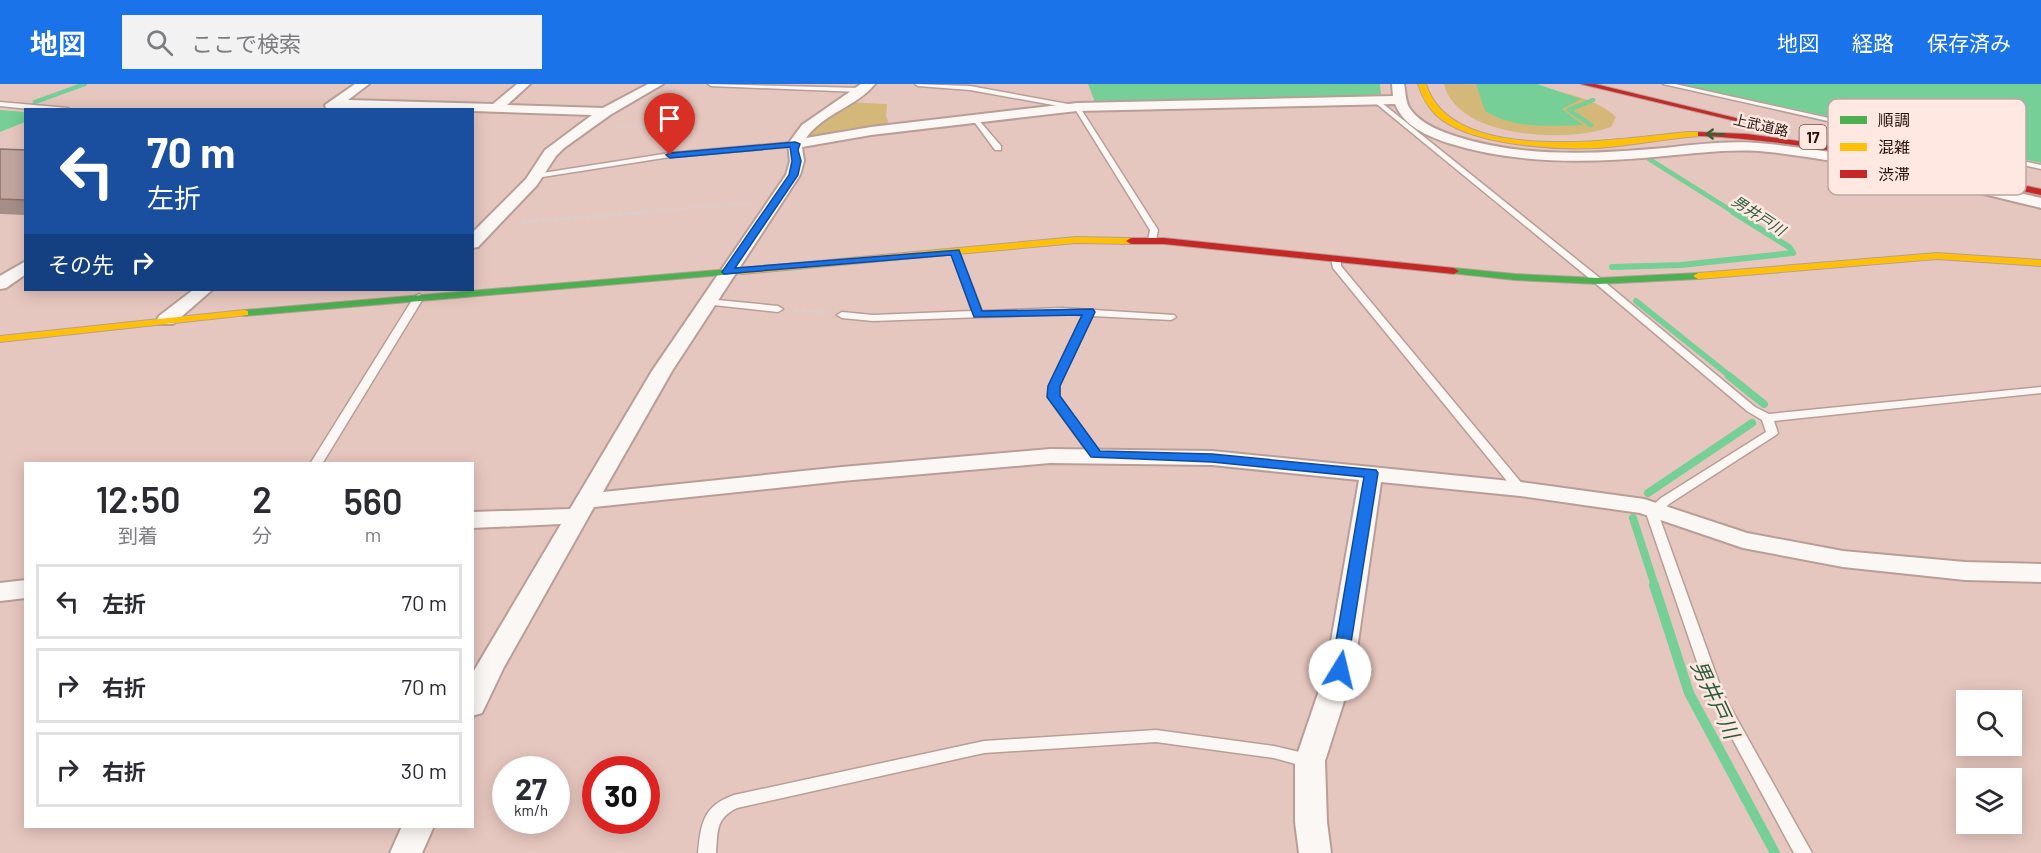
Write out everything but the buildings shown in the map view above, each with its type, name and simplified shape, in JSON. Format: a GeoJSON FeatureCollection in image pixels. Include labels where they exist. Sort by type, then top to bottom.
{"type":"FeatureCollection","features":[{"type":"Feature","properties":{"kind":"main road"},"geometry":{"type":"LineString","coordinates":[[1422,84],[1426,103],[1448,121],[1506,140],[1544,145],[1582,146],[1698,134],[1763,137],[1828,148]]}},
{"type":"Feature","properties":{"kind":"main road"},"geometry":{"type":"LineString","coordinates":[[1435,84],[1439,100],[1449,112],[1469,123],[1506,133],[1546,139],[1577,140],[1607,136],[1626,126]]}},
{"type":"Feature","properties":{"kind":"main road","name":"上武道路"},"geometry":{"type":"LineString","coordinates":[[1585,84],[1828,141]]}},
{"type":"Feature","properties":{"kind":"main road","name":"上武道路"},"geometry":{"type":"LineString","coordinates":[[1615,84],[1828,132]]}},
{"type":"Feature","properties":{"kind":"main road"},"geometry":{"type":"LineString","coordinates":[[1632,84],[1771,119]]}},
{"type":"Feature","properties":{"kind":"main road"},"geometry":{"type":"LineString","coordinates":[[1570,86],[1616,105]]}},
{"type":"Feature","properties":{"kind":"main road","name":"上武道路"},"geometry":{"type":"LineString","coordinates":[[2026,178],[2041,181]]}},
{"type":"Feature","properties":{"kind":"main road","name":"上武道路"},"geometry":{"type":"LineString","coordinates":[[2026,187],[2041,191]]}},
{"type":"Feature","properties":{"kind":"main road"},"geometry":{"type":"LineString","coordinates":[[2026,188],[2041,191]]}},
{"type":"Feature","properties":{"kind":"main road"},"geometry":{"type":"LineString","coordinates":[[474,289],[728,272],[1076,240],[1152,240],[1515,277],[1598,281],[1694,277],[1937,256],[2041,263]]}},
{"type":"Feature","properties":{"kind":"main road"},"geometry":{"type":"LineString","coordinates":[[0,339],[452,291]]}},
{"type":"Feature","properties":{"kind":"street"},"geometry":{"type":"LineString","coordinates":[[329,106],[363,84]]}},
{"type":"Feature","properties":{"kind":"street"},"geometry":{"type":"LineString","coordinates":[[495,109],[524,84]]}},
{"type":"Feature","properties":{"kind":"street"},"geometry":{"type":"LineString","coordinates":[[474,241],[536,176],[550,153],[604,112],[657,84]]}},
{"type":"Feature","properties":{"kind":"street"},"geometry":{"type":"LineString","coordinates":[[1398,84],[1403,110],[1409,117],[1430,130],[1467,144],[1496,150],[1573,159],[1717,147],[1770,148],[1828,157]]}},
{"type":"Feature","properties":{"kind":"street"},"geometry":{"type":"LineString","coordinates":[[474,701],[490,666],[662,371],[796,167],[795,144],[819,116],[864,87]]}},
{"type":"Feature","properties":{"kind":"street"},"geometry":{"type":"LineString","coordinates":[[795,144],[860,132],[1077,107],[1400,100]]}},
{"type":"Feature","properties":{"kind":"street"},"geometry":{"type":"LineString","coordinates":[[329,106],[443,108]]}},
{"type":"Feature","properties":{"kind":"street"},"geometry":{"type":"LineString","coordinates":[[474,109],[604,112]]}},
{"type":"Feature","properties":{"kind":"street"},"geometry":{"type":"LineString","coordinates":[[2005,195],[2041,203]]}},
{"type":"Feature","properties":{"kind":"street"},"geometry":{"type":"LineString","coordinates":[[0,284],[24,267]]}},
{"type":"Feature","properties":{"kind":"street"},"geometry":{"type":"LineString","coordinates":[[166,320],[202,291]]}},
{"type":"Feature","properties":{"kind":"street"},"geometry":{"type":"LineString","coordinates":[[474,520],[964,462],[1096,454],[1212,458],[1520,489],[1656,509],[1743,540],[1843,559],[1965,571],[2041,573]]}},
{"type":"Feature","properties":{"kind":"street"},"geometry":{"type":"LineString","coordinates":[[1315,853],[1311,822],[1310,761],[1340,670],[1371,473]]}},
{"type":"Feature","properties":{"kind":"street"},"geometry":{"type":"LineString","coordinates":[[0,592],[24,590]]}},
{"type":"Feature","properties":{"kind":"street"},"geometry":{"type":"LineString","coordinates":[[406,853],[417,828]]}},
{"type":"Feature","properties":{"kind":"lane"},"geometry":{"type":"LineString","coordinates":[[711,84],[864,87]]}},
{"type":"Feature","properties":{"kind":"lane"},"geometry":{"type":"LineString","coordinates":[[918,84],[970,88],[1077,107],[1154,231],[1152,240]]}},
{"type":"Feature","properties":{"kind":"lane"},"geometry":{"type":"LineString","coordinates":[[1666,84],[1828,119]]}},
{"type":"Feature","properties":{"kind":"lane"},"geometry":{"type":"LineString","coordinates":[[1375,100],[1751,409],[1767,418],[2041,390]]}},
{"type":"Feature","properties":{"kind":"lane"},"geometry":{"type":"LineString","coordinates":[[0,104],[45,108]]}},
{"type":"Feature","properties":{"kind":"lane"},"geometry":{"type":"LineString","coordinates":[[975,119],[998,148]]}},
{"type":"Feature","properties":{"kind":"lane"},"geometry":{"type":"LineString","coordinates":[[536,176],[670,155],[795,144]]}},
{"type":"Feature","properties":{"kind":"lane"},"geometry":{"type":"LineString","coordinates":[[2026,163],[2041,166]]}},
{"type":"Feature","properties":{"kind":"lane"},"geometry":{"type":"LineString","coordinates":[[955,252],[978,314]]}},
{"type":"Feature","properties":{"kind":"lane"},"geometry":{"type":"LineString","coordinates":[[1336,259],[1336,266],[1520,489]]}},
{"type":"Feature","properties":{"kind":"lane"},"geometry":{"type":"LineString","coordinates":[[317,462],[423,293]]}},
{"type":"Feature","properties":{"kind":"lane"},"geometry":{"type":"LineString","coordinates":[[707,302],[778,309]]}},
{"type":"Feature","properties":{"kind":"lane"},"geometry":{"type":"LineString","coordinates":[[1089,312],[1054,386],[1053,397],[1096,454]]}},
{"type":"Feature","properties":{"kind":"lane"},"geometry":{"type":"LineString","coordinates":[[842,315],[873,318],[1089,312],[1171,317]]}},
{"type":"Feature","properties":{"kind":"lane"},"geometry":{"type":"LineString","coordinates":[[1767,418],[1772,433],[1656,509],[1653,516],[1716,694],[1803,853]]}},
{"type":"Feature","properties":{"kind":"lane"},"geometry":{"type":"LineString","coordinates":[[707,853],[711,819],[719,808],[734,802],[984,747],[1076,743],[1156,736],[1262,750],[1310,761]]}},
{"type":"Feature","properties":{"kind":"path"},"geometry":{"type":"LineString","coordinates":[[585,126],[674,128]]}},
{"type":"Feature","properties":{"kind":"path"},"geometry":{"type":"LineString","coordinates":[[490,225],[774,202]]}},
{"type":"Feature","properties":{"kind":"path"},"geometry":{"type":"LineString","coordinates":[[778,309],[842,315]]}},
{"type":"Feature","properties":{"kind":"shaded area"},"geometry":{"type":"Polygon","coordinates":[[[1088,84],[1380,84],[1381,94],[1310,100],[1095,102],[1088,84]]]}},
{"type":"Feature","properties":{"kind":"shaded area"},"geometry":{"type":"Polygon","coordinates":[[[1444,84],[1511,86],[1560,92],[1601,106],[1616,117],[1611,127],[1592,132],[1543,135],[1516,132],[1491,126],[1470,116],[1453,102],[1444,84]]]}},
{"type":"Feature","properties":{"kind":"shaded area"},"geometry":{"type":"Polygon","coordinates":[[[1476,84],[1537,84],[1581,99],[1562,109],[1583,125],[1520,124],[1496,117],[1485,111],[1476,84]]]}},
{"type":"Feature","properties":{"kind":"shaded area"},"geometry":{"type":"Polygon","coordinates":[[[1679,84],[2041,84],[2041,163],[2026,160],[2026,99],[1828,99],[1828,117],[1679,84]]]}},
{"type":"Feature","properties":{"kind":"shaded area"},"geometry":{"type":"Polygon","coordinates":[[[847,102],[887,104],[886,116],[890,127],[807,139],[826,118],[847,102]]]}},
{"type":"Feature","properties":{"kind":"shaded area"},"geometry":{"type":"Polygon","coordinates":[[[0,110],[24,112],[24,122],[0,132],[0,110]]]}},
{"type":"Feature","properties":{"kind":"waterway"},"geometry":{"type":"LineString","coordinates":[[35,102],[85,84]]}},
{"type":"Feature","properties":{"kind":"waterway","name":"男井戸川"},"geometry":{"type":"LineString","coordinates":[[1591,125],[1569,110],[1593,100]]}},
{"type":"Feature","properties":{"kind":"waterway","name":"男井戸川"},"geometry":{"type":"LineString","coordinates":[[1649,159],[1735,213]]}},
{"type":"Feature","properties":{"kind":"waterway","name":"男井戸川"},"geometry":{"type":"LineString","coordinates":[[1612,267],[1681,265],[1793,253],[1789,247],[1733,212]]}},
{"type":"Feature","properties":{"kind":"waterway","name":"男井戸川"},"geometry":{"type":"LineString","coordinates":[[1636,301],[1731,377]]}},
{"type":"Feature","properties":{"kind":"waterway","name":"男井戸川"},"geometry":{"type":"LineString","coordinates":[[1729,376],[1764,404]]}},
{"type":"Feature","properties":{"kind":"waterway","name":"男井戸川"},"geometry":{"type":"LineString","coordinates":[[1648,493],[1752,423]]}},
{"type":"Feature","properties":{"kind":"waterway","name":"男井戸川"},"geometry":{"type":"LineString","coordinates":[[1633,518],[1655,586]]}},
{"type":"Feature","properties":{"kind":"waterway","name":"男井戸川"},"geometry":{"type":"LineString","coordinates":[[1654,585],[1689,693],[1775,853]]}},
{"type":"Feature","properties":{"kind":"traffic: fast"},"geometry":{"type":"LineString","coordinates":[[244,313],[742,271]]}},
{"type":"Feature","properties":{"kind":"traffic: fast"},"geometry":{"type":"LineString","coordinates":[[1454,271],[1598,281],[1698,276]]}},
{"type":"Feature","properties":{"kind":"traffic: slow"},"geometry":{"type":"LineString","coordinates":[[1422,84],[1428,101],[1440,115],[1458,126],[1505,140],[1578,146],[1701,134]]}},
{"type":"Feature","properties":{"kind":"traffic: slow"},"geometry":{"type":"LineString","coordinates":[[742,271],[1076,240],[1131,241]]}},
{"type":"Feature","properties":{"kind":"traffic: slow"},"geometry":{"type":"LineString","coordinates":[[1698,276],[1937,256],[2041,263]]}},
{"type":"Feature","properties":{"kind":"traffic: slow"},"geometry":{"type":"LineString","coordinates":[[0,339],[244,313]]}},
{"type":"Feature","properties":{"kind":"traffic: jam"},"geometry":{"type":"LineString","coordinates":[[1585,84],[1744,121]]}},
{"type":"Feature","properties":{"kind":"traffic: jam"},"geometry":{"type":"LineString","coordinates":[[1701,134],[1747,136],[1828,148]]}},
{"type":"Feature","properties":{"kind":"traffic: jam"},"geometry":{"type":"LineString","coordinates":[[2026,189],[2041,192]]}},
{"type":"Feature","properties":{"kind":"traffic: jam"},"geometry":{"type":"LineString","coordinates":[[1131,241],[1164,241],[1454,271]]}},
{"type":"Feature","properties":{"kind":"route"},"geometry":{"type":"LineString","coordinates":[[670,155],[795,144],[797,161],[793,175],[728,272],[955,252],[978,314],[1062,310],[1089,312],[1054,386],[1053,397],[1096,454],[1212,458],[1371,473],[1340,670]]}}]}
